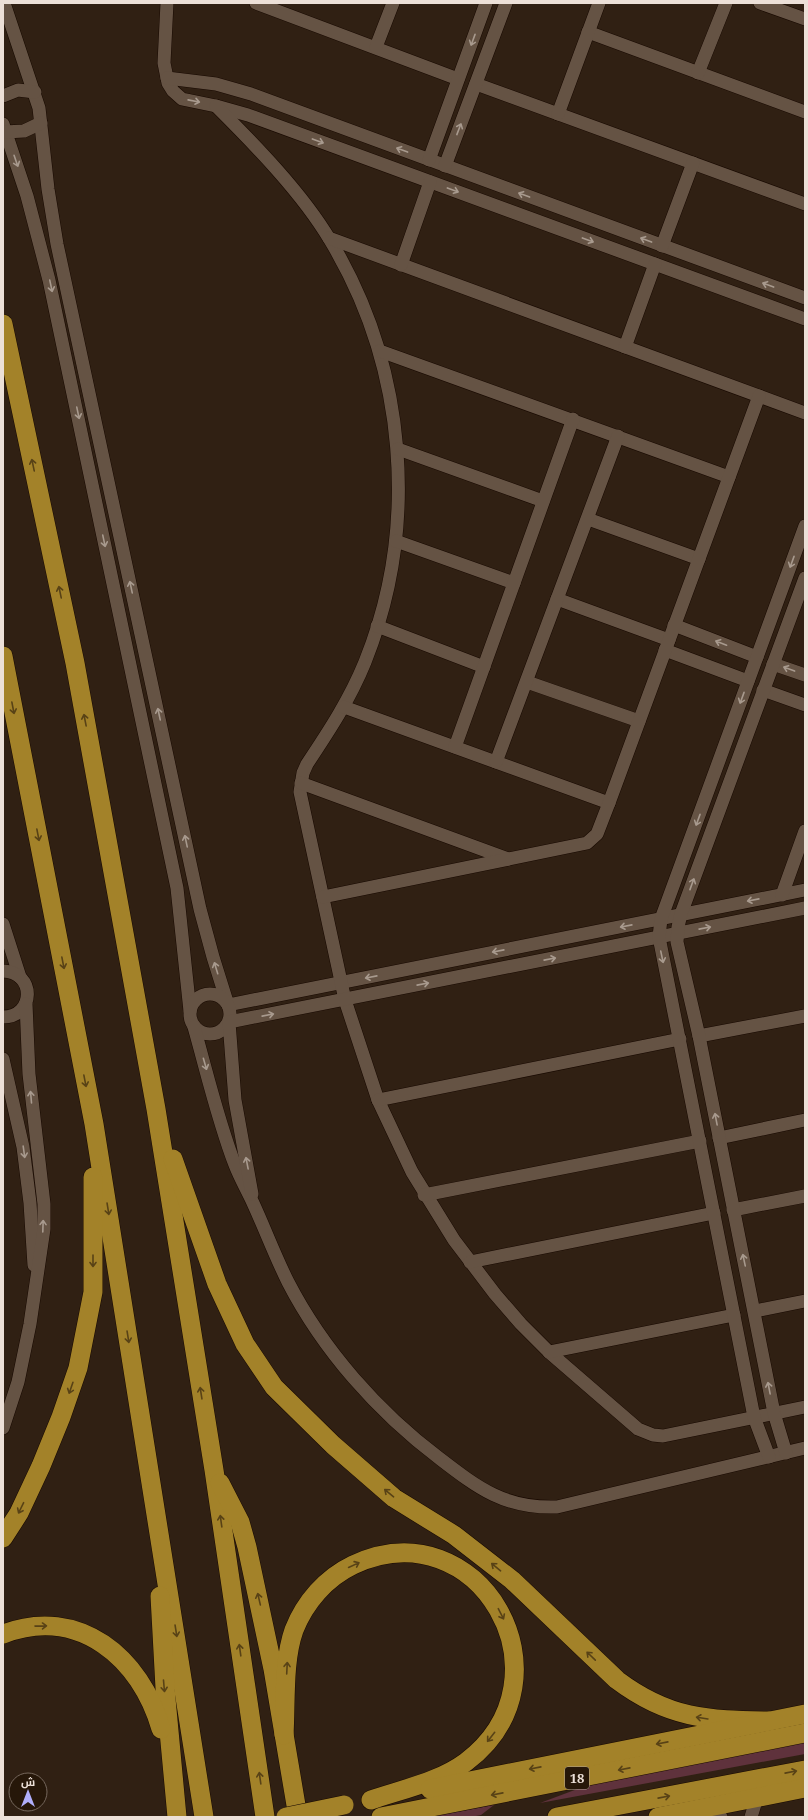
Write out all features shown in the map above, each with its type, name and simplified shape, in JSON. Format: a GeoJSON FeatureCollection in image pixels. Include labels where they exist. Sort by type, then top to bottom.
{"type":"FeatureCollection","features":[{"type":"Feature","properties":{"kind":"highway"},"geometry":{"type":"LineString","coordinates":[[3,324],[75,663],[156,1109],[214,1470],[265,1817]]}},
{"type":"Feature","properties":{"kind":"highway"},"geometry":{"type":"LineString","coordinates":[[3,656],[94,1124],[204,1817]]}},
{"type":"Feature","properties":{"kind":"highway"},"geometry":{"type":"LineString","coordinates":[[156,1109],[216,1284],[245,1344],[274,1387],[333,1445],[394,1498],[454,1535],[508,1576],[608,1672],[632,1691],[660,1706],[684,1715],[721,1721],[769,1721]]}},
{"type":"Feature","properties":{"kind":"highway"},"geometry":{"type":"LineString","coordinates":[[3,1538],[19,1513],[41,1466],[61,1417],[79,1361],[93,1292],[94,1124]]}},
{"type":"Feature","properties":{"kind":"highway"},"geometry":{"type":"LineString","coordinates":[[214,1470],[244,1534],[261,1607],[298,1817]]}},
{"type":"Feature","properties":{"kind":"highway"},"geometry":{"type":"LineString","coordinates":[[151,1479],[158,1568],[162,1657],[177,1817]]}},
{"type":"Feature","properties":{"kind":"highway"},"geometry":{"type":"LineString","coordinates":[[284,1735],[290,1644],[299,1618],[323,1585],[353,1565],[374,1557],[389,1554],[419,1554],[452,1565],[468,1575],[478,1583],[495,1603],[512,1642],[515,1671],[510,1701],[504,1715],[497,1728],[477,1752],[453,1770],[439,1777],[371,1800]]}},
{"type":"Feature","properties":{"kind":"highway"},"geometry":{"type":"LineString","coordinates":[[3,1634],[16,1629],[40,1626],[64,1628],[88,1635],[109,1647],[136,1675],[151,1701],[159,1722],[172,1774]]}},
{"type":"Feature","properties":{"kind":"highway"},"geometry":{"type":"LineString","coordinates":[[286,1817],[805,1714]]}},
{"type":"Feature","properties":{"kind":"highway","name":"18"},"geometry":{"type":"LineString","coordinates":[[381,1817],[805,1733]]}},
{"type":"Feature","properties":{"kind":"highway"},"geometry":{"type":"LineString","coordinates":[[557,1817],[805,1770]]}},
{"type":"Feature","properties":{"kind":"highway"},"geometry":{"type":"LineString","coordinates":[[685,1817],[760,1797],[805,1788]]}},
{"type":"Feature","properties":{"kind":"highway"},"geometry":{"type":"LineString","coordinates":[[658,1817],[713,1810]]}},
{"type":"Feature","properties":{"kind":"street"},"geometry":{"type":"LineString","coordinates":[[4,3],[35,92],[41,122],[48,189],[57,244],[200,909],[213,957],[230,1010],[229,1022],[235,1100],[253,1201]]}},
{"type":"Feature","properties":{"kind":"street"},"geometry":{"type":"LineString","coordinates":[[167,3],[163,56],[167,78],[173,91],[182,99],[216,106],[248,116],[805,319]]}},
{"type":"Feature","properties":{"kind":"street"},"geometry":{"type":"LineString","coordinates":[[256,3],[458,79]]}},
{"type":"Feature","properties":{"kind":"street"},"geometry":{"type":"LineString","coordinates":[[376,48],[393,3]]}},
{"type":"Feature","properties":{"kind":"street"},"geometry":{"type":"LineString","coordinates":[[429,160],[486,3]]}},
{"type":"Feature","properties":{"kind":"street"},"geometry":{"type":"LineString","coordinates":[[445,166],[506,3]]}},
{"type":"Feature","properties":{"kind":"street"},"geometry":{"type":"LineString","coordinates":[[558,114],[599,3]]}},
{"type":"Feature","properties":{"kind":"street"},"geometry":{"type":"LineString","coordinates":[[698,73],[726,3]]}},
{"type":"Feature","properties":{"kind":"street"},"geometry":{"type":"LineString","coordinates":[[760,3],[774,5],[805,19]]}},
{"type":"Feature","properties":{"kind":"street"},"geometry":{"type":"LineString","coordinates":[[588,32],[805,112]]}},
{"type":"Feature","properties":{"kind":"street"},"geometry":{"type":"LineString","coordinates":[[167,78],[198,81],[234,89],[805,298]]}},
{"type":"Feature","properties":{"kind":"street"},"geometry":{"type":"LineString","coordinates":[[476,84],[805,204]]}},
{"type":"Feature","properties":{"kind":"street"},"geometry":{"type":"LineString","coordinates":[[3,96],[18,90],[35,92]]}},
{"type":"Feature","properties":{"kind":"street"},"geometry":{"type":"LineString","coordinates":[[216,106],[279,173],[329,238],[353,283],[380,351],[391,400],[398,449],[398,506],[396,541],[387,591],[378,626],[363,667],[344,707],[307,764],[301,783],[301,801],[345,1000],[378,1100],[400,1149],[424,1195],[470,1262],[495,1294],[549,1352],[638,1429],[647,1434],[663,1436],[805,1407]]}},
{"type":"Feature","properties":{"kind":"street"},"geometry":{"type":"LineString","coordinates":[[41,122],[24,131],[4,128],[35,224],[56,311],[177,888],[192,1022],[231,1153],[240,1178],[253,1201],[274,1254],[289,1284],[317,1329],[344,1366],[366,1391],[410,1435],[455,1470],[492,1495],[524,1506],[557,1507],[805,1448]]}},
{"type":"Feature","properties":{"kind":"street"},"geometry":{"type":"LineString","coordinates":[[662,246],[693,163]]}},
{"type":"Feature","properties":{"kind":"street"},"geometry":{"type":"LineString","coordinates":[[401,265],[430,182]]}},
{"type":"Feature","properties":{"kind":"street"},"geometry":{"type":"LineString","coordinates":[[568,233],[575,214]]}},
{"type":"Feature","properties":{"kind":"street"},"geometry":{"type":"LineString","coordinates":[[329,238],[805,413]]}},
{"type":"Feature","properties":{"kind":"street"},"geometry":{"type":"LineString","coordinates":[[625,348],[655,264]]}},
{"type":"Feature","properties":{"kind":"street"},"geometry":{"type":"LineString","coordinates":[[380,351],[573,419],[729,477]]}},
{"type":"Feature","properties":{"kind":"street"},"geometry":{"type":"LineString","coordinates":[[323,897],[591,841],[597,834],[610,803],[759,396]]}},
{"type":"Feature","properties":{"kind":"street"},"geometry":{"type":"LineString","coordinates":[[455,747],[573,419]]}},
{"type":"Feature","properties":{"kind":"street"},"geometry":{"type":"LineString","coordinates":[[496,762],[618,436]]}},
{"type":"Feature","properties":{"kind":"street"},"geometry":{"type":"LineString","coordinates":[[398,449],[543,501]]}},
{"type":"Feature","properties":{"kind":"street"},"geometry":{"type":"LineString","coordinates":[[588,519],[699,559]]}},
{"type":"Feature","properties":{"kind":"street"},"geometry":{"type":"LineString","coordinates":[[769,1457],[754,1417],[659,938],[661,919],[805,526]]}},
{"type":"Feature","properties":{"kind":"street"},"geometry":{"type":"LineString","coordinates":[[396,541],[514,583]]}},
{"type":"Feature","properties":{"kind":"street"},"geometry":{"type":"LineString","coordinates":[[786,1453],[774,1413],[699,1036],[676,934],[681,914],[805,578]]}},
{"type":"Feature","properties":{"kind":"street"},"geometry":{"type":"LineString","coordinates":[[557,600],[667,645],[748,681]]}},
{"type":"Feature","properties":{"kind":"street"},"geometry":{"type":"LineString","coordinates":[[674,625],[757,657]]}},
{"type":"Feature","properties":{"kind":"street"},"geometry":{"type":"LineString","coordinates":[[378,626],[484,667]]}},
{"type":"Feature","properties":{"kind":"street"},"geometry":{"type":"LineString","coordinates":[[774,664],[805,675]]}},
{"type":"Feature","properties":{"kind":"street"},"geometry":{"type":"LineString","coordinates":[[527,682],[639,721]]}},
{"type":"Feature","properties":{"kind":"street"},"geometry":{"type":"LineString","coordinates":[[763,690],[805,705]]}},
{"type":"Feature","properties":{"kind":"street"},"geometry":{"type":"LineString","coordinates":[[344,707],[610,803]]}},
{"type":"Feature","properties":{"kind":"street"},"geometry":{"type":"LineString","coordinates":[[301,783],[508,859]]}},
{"type":"Feature","properties":{"kind":"street"},"geometry":{"type":"LineString","coordinates":[[782,895],[805,831]]}},
{"type":"Feature","properties":{"kind":"street"},"geometry":{"type":"LineString","coordinates":[[228,1005],[805,890]]}},
{"type":"Feature","properties":{"kind":"street"},"geometry":{"type":"LineString","coordinates":[[194,1027],[199,1031],[210,1035],[222,1031],[229,1022],[805,908]]}},
{"type":"Feature","properties":{"kind":"street"},"geometry":{"type":"LineString","coordinates":[[3,924],[20,977],[27,990],[26,1004],[32,1109],[44,1204],[42,1248],[36,1278],[30,1324],[18,1382],[3,1428]]}},
{"type":"Feature","properties":{"kind":"street"},"geometry":{"type":"LineString","coordinates":[[3,971],[15,973],[20,977]]}},
{"type":"Feature","properties":{"kind":"street"},"geometry":{"type":"LineString","coordinates":[[190,1011],[196,1000],[207,994],[219,996],[228,1005]]}},
{"type":"Feature","properties":{"kind":"street"},"geometry":{"type":"LineString","coordinates":[[3,1017],[15,1014],[26,1004]]}},
{"type":"Feature","properties":{"kind":"street"},"geometry":{"type":"LineString","coordinates":[[699,1036],[805,1016]]}},
{"type":"Feature","properties":{"kind":"street"},"geometry":{"type":"LineString","coordinates":[[378,1100],[680,1039]]}},
{"type":"Feature","properties":{"kind":"street"},"geometry":{"type":"LineString","coordinates":[[3,1059],[23,1147],[30,1203],[36,1278]]}},
{"type":"Feature","properties":{"kind":"street"},"geometry":{"type":"LineString","coordinates":[[719,1138],[805,1120]]}},
{"type":"Feature","properties":{"kind":"street"},"geometry":{"type":"LineString","coordinates":[[424,1195],[700,1142]]}},
{"type":"Feature","properties":{"kind":"street"},"geometry":{"type":"LineString","coordinates":[[733,1210],[805,1196]]}},
{"type":"Feature","properties":{"kind":"street"},"geometry":{"type":"LineString","coordinates":[[470,1262],[714,1213]]}},
{"type":"Feature","properties":{"kind":"street"},"geometry":{"type":"LineString","coordinates":[[754,1311],[805,1301]]}},
{"type":"Feature","properties":{"kind":"street"},"geometry":{"type":"LineString","coordinates":[[549,1352],[734,1315]]}},
{"type":"Feature","properties":{"kind":"street"},"geometry":{"type":"LineString","coordinates":[[751,1817],[755,1804],[760,1797]]}},
{"type":"Feature","properties":{"kind":"shaded area"},"geometry":{"type":"Polygon","coordinates":[[[805,1742],[805,1754],[540,1803],[580,1788],[622,1777],[805,1742]]]}},
{"type":"Feature","properties":{"kind":"shaded area"},"geometry":{"type":"Polygon","coordinates":[[[494,1805],[481,1815],[471,1817],[429,1817],[494,1805]]]}}]}
